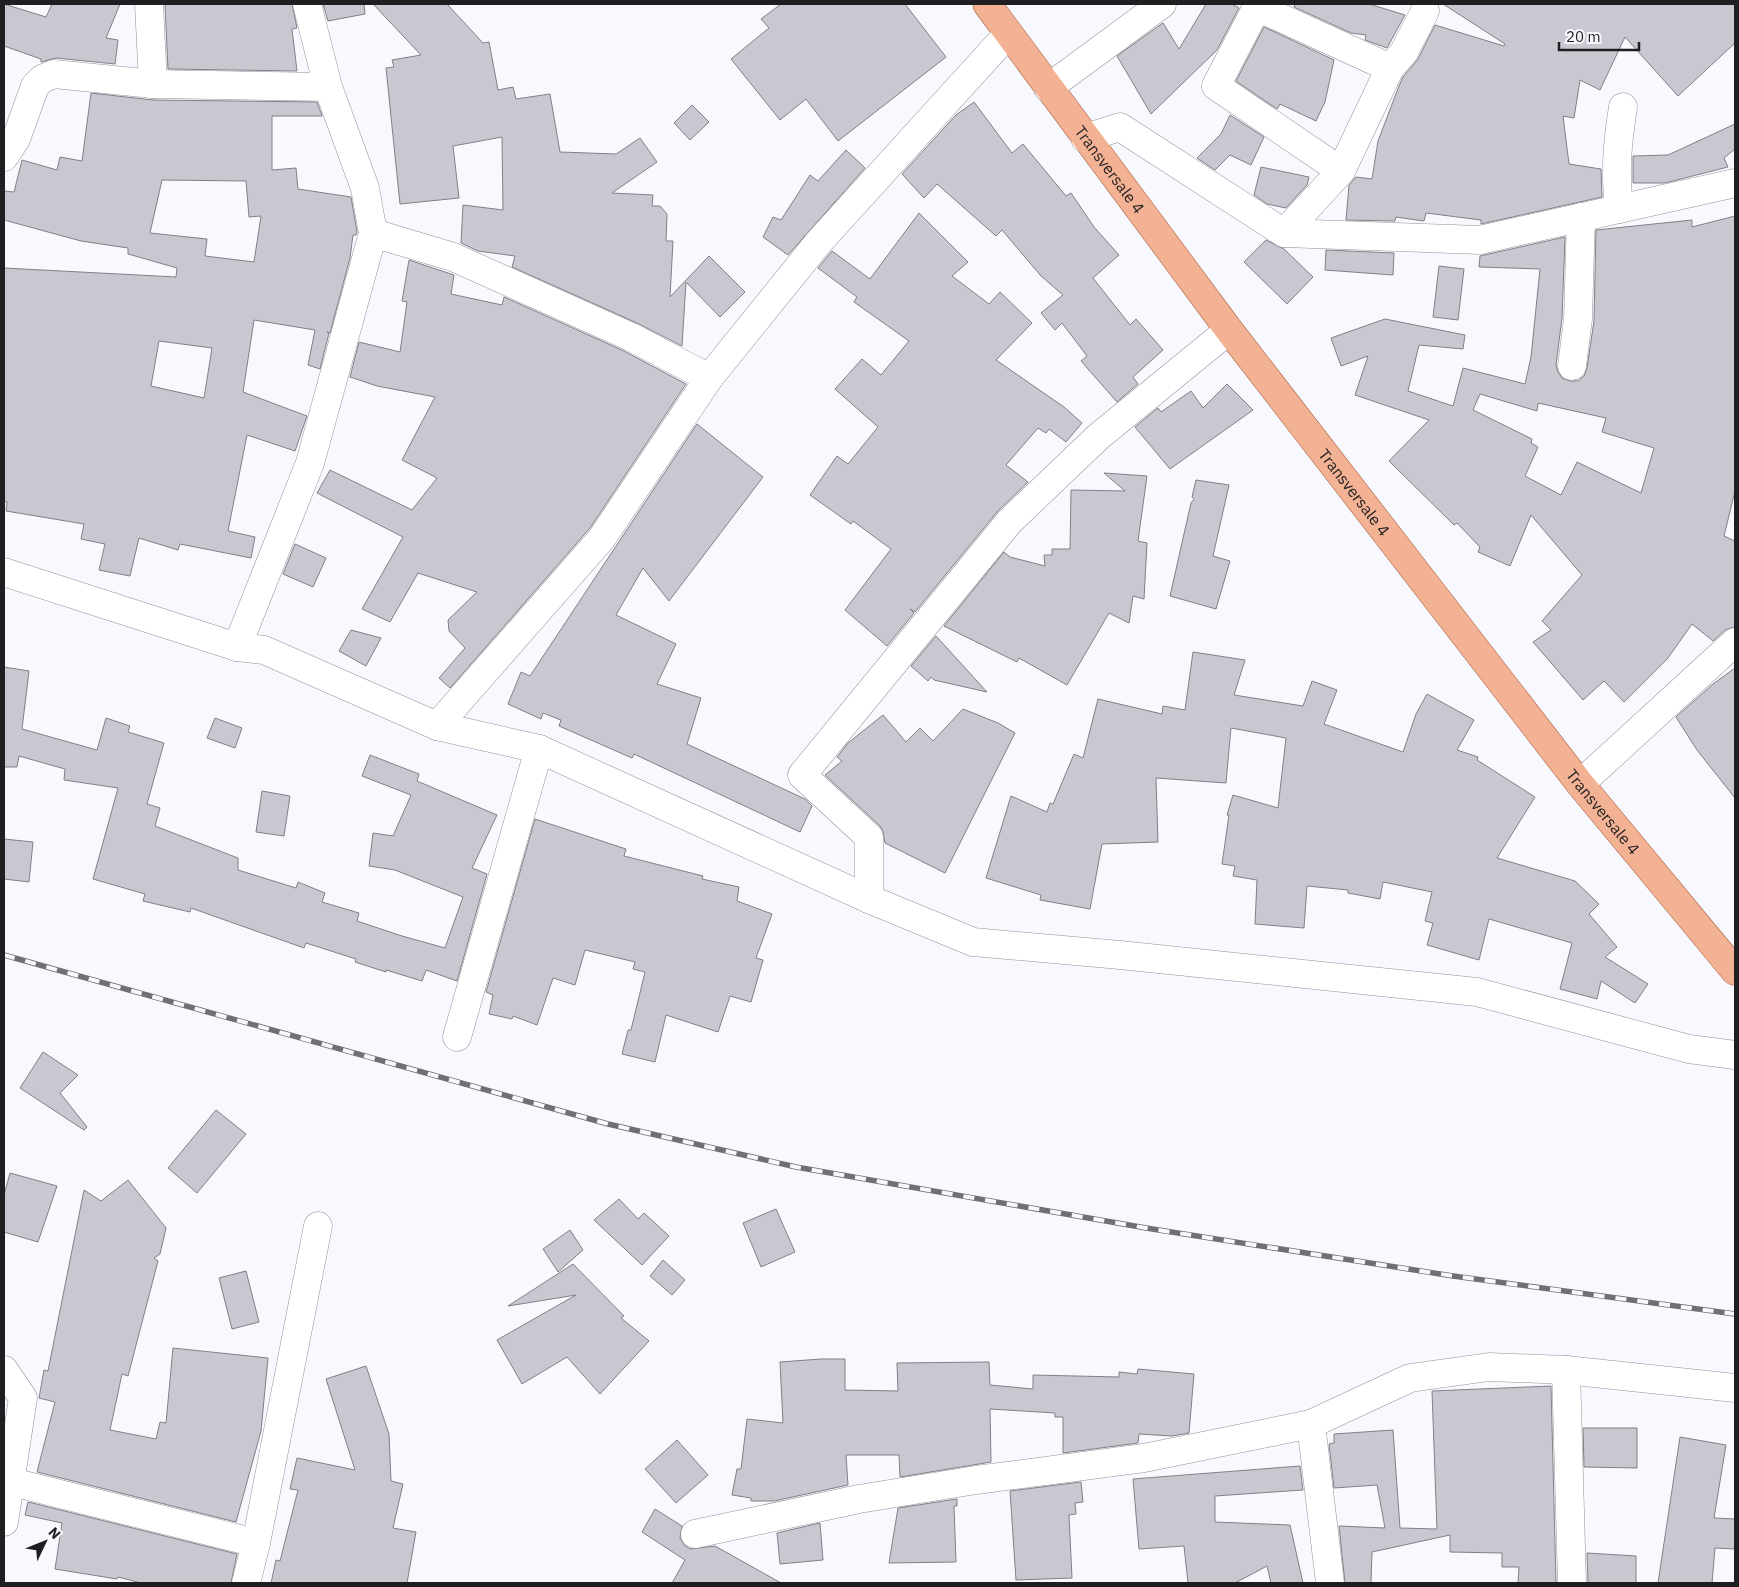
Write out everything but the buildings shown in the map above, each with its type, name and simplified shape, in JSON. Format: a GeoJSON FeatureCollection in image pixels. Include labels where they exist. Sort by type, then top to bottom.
{"type":"FeatureCollection","features":[{"type":"Feature","properties":{"kind":"main road","name":"Transversale 4"},"geometry":{"type":"LineString","coordinates":[[987,4],[1229,330],[1580,784],[1735,971]]}},
{"type":"Feature","properties":{"kind":"street"},"geometry":{"type":"LineString","coordinates":[[149,4],[152,84]]}},
{"type":"Feature","properties":{"kind":"street"},"geometry":{"type":"LineString","coordinates":[[237,648],[310,463],[372,233],[365,188],[328,87],[307,4]]}},
{"type":"Feature","properties":{"kind":"street"},"geometry":{"type":"LineString","coordinates":[[1048,88],[1162,4]]}},
{"type":"Feature","properties":{"kind":"street"},"geometry":{"type":"LineString","coordinates":[[1341,171],[1216,86],[1255,5],[1390,68]]}},
{"type":"Feature","properties":{"kind":"street"},"geometry":{"type":"LineString","coordinates":[[1284,233],[1341,171],[1390,68],[1404,52],[1425,10]]}},
{"type":"Feature","properties":{"kind":"street"},"geometry":{"type":"LineString","coordinates":[[437,726],[602,538],[708,378],[818,243],[1008,34]]}},
{"type":"Feature","properties":{"kind":"street"},"geometry":{"type":"LineString","coordinates":[[4,157],[16,139],[35,86],[42,79],[54,74],[152,84],[328,87]]}},
{"type":"Feature","properties":{"kind":"street"},"geometry":{"type":"LineString","coordinates":[[1619,209],[1616,158],[1623,107]]}},
{"type":"Feature","properties":{"kind":"street"},"geometry":{"type":"LineString","coordinates":[[1085,138],[1120,127],[1284,233],[1480,240],[1735,183]]}},
{"type":"Feature","properties":{"kind":"street"},"geometry":{"type":"LineString","coordinates":[[1572,366],[1578,319],[1580,217]]}},
{"type":"Feature","properties":{"kind":"street"},"geometry":{"type":"LineString","coordinates":[[372,233],[453,257],[631,337],[708,378]]}},
{"type":"Feature","properties":{"kind":"street"},"geometry":{"type":"LineString","coordinates":[[869,899],[869,837],[802,775],[1009,522],[1098,436],[1229,330]]}},
{"type":"Feature","properties":{"kind":"street"},"geometry":{"type":"LineString","coordinates":[[4,572],[237,648],[264,650],[437,726],[538,749],[869,899],[973,942],[1477,992],[1688,1049],[1735,1055]]}},
{"type":"Feature","properties":{"kind":"street"},"geometry":{"type":"LineString","coordinates":[[1580,784],[1735,642]]}},
{"type":"Feature","properties":{"kind":"street"},"geometry":{"type":"LineString","coordinates":[[456,1037],[538,749]]}},
{"type":"Feature","properties":{"kind":"street"},"geometry":{"type":"LineString","coordinates":[[246,1583],[256,1543],[318,1226]]}},
{"type":"Feature","properties":{"kind":"street"},"geometry":{"type":"LineString","coordinates":[[695,1534],[859,1499],[976,1480],[1144,1458],[1311,1424],[1410,1378],[1489,1367],[1566,1370],[1735,1388]]}},
{"type":"Feature","properties":{"kind":"street"},"geometry":{"type":"LineString","coordinates":[[4,1370],[23,1398],[7,1481],[4,1522]]}},
{"type":"Feature","properties":{"kind":"street"},"geometry":{"type":"LineString","coordinates":[[1566,1370],[1572,1583]]}},
{"type":"Feature","properties":{"kind":"street"},"geometry":{"type":"LineString","coordinates":[[1311,1424],[1330,1583]]}},
{"type":"Feature","properties":{"kind":"street"},"geometry":{"type":"LineString","coordinates":[[7,1481],[256,1543]]}},
{"type":"Feature","properties":{"kind":"railway"},"geometry":{"type":"LineString","coordinates":[[4,955],[608,1124],[796,1167],[1146,1228],[1453,1276],[1735,1314]]}}]}
